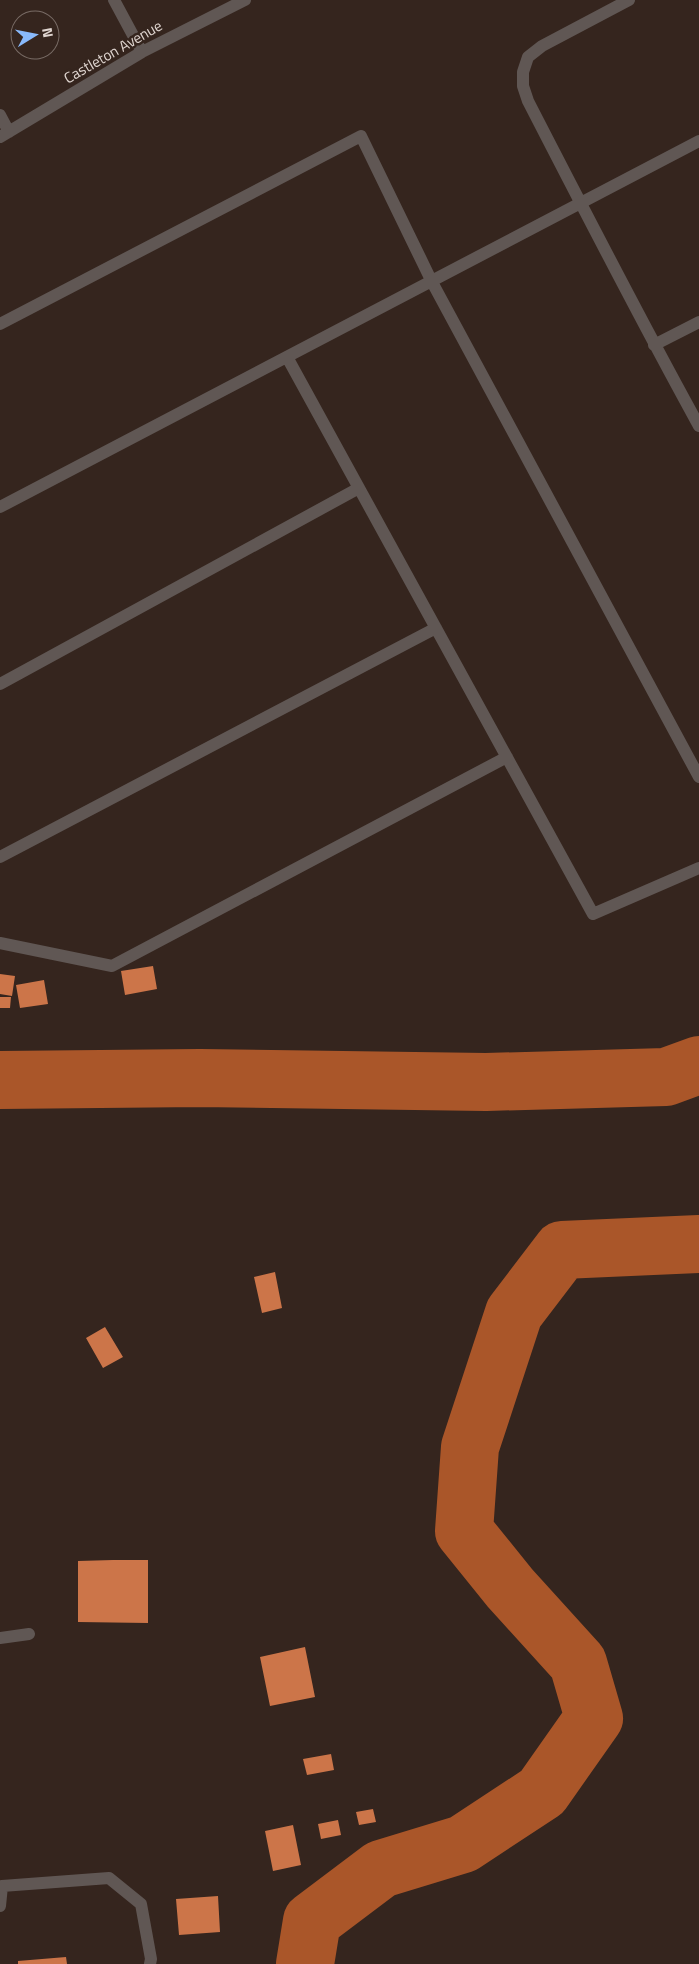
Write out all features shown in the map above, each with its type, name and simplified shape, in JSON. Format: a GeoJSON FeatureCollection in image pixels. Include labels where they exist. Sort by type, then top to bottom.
{"type":"FeatureCollection","features":[{"type":"Feature","properties":{"kind":"street"},"geometry":{"type":"LineString","coordinates":[[114,0],[142,52]]}},
{"type":"Feature","properties":{"kind":"street","name":"Castleton Avenue"},"geometry":{"type":"LineString","coordinates":[[4,134],[142,52],[245,0]]}},
{"type":"Feature","properties":{"kind":"street"},"geometry":{"type":"LineString","coordinates":[[629,0],[542,46],[528,57],[523,72],[523,86],[528,101],[654,345],[699,426]]}},
{"type":"Feature","properties":{"kind":"street"},"geometry":{"type":"LineString","coordinates":[[0,115],[4,134]]}},
{"type":"Feature","properties":{"kind":"street"},"geometry":{"type":"LineString","coordinates":[[0,324],[361,136],[432,282],[699,778]]}},
{"type":"Feature","properties":{"kind":"street"},"geometry":{"type":"LineString","coordinates":[[0,507],[699,141]]}},
{"type":"Feature","properties":{"kind":"street"},"geometry":{"type":"LineString","coordinates":[[654,345],[699,322]]}},
{"type":"Feature","properties":{"kind":"street"},"geometry":{"type":"LineString","coordinates":[[288,357],[593,914],[699,868]]}},
{"type":"Feature","properties":{"kind":"street"},"geometry":{"type":"LineString","coordinates":[[0,684],[359,488]]}},
{"type":"Feature","properties":{"kind":"street"},"geometry":{"type":"LineString","coordinates":[[0,857],[436,628]]}},
{"type":"Feature","properties":{"kind":"street"},"geometry":{"type":"LineString","coordinates":[[0,943],[112,966],[507,757]]}},
{"type":"Feature","properties":{"kind":"street"},"geometry":{"type":"LineString","coordinates":[[0,1638],[29,1634]]}},
{"type":"Feature","properties":{"kind":"street"},"geometry":{"type":"LineString","coordinates":[[0,1906],[2,1886],[109,1878],[141,1904],[150,1964]]}},
{"type":"Feature","properties":{"kind":"building"},"geometry":{"type":"Polygon","coordinates":[[[153,966],[157,989],[125,995],[121,971],[153,966]]]}},
{"type":"Feature","properties":{"kind":"building"},"geometry":{"type":"Polygon","coordinates":[[[0,974],[15,976],[12,996],[0,994],[0,974]]]}},
{"type":"Feature","properties":{"kind":"building"},"geometry":{"type":"Polygon","coordinates":[[[44,980],[48,1004],[20,1008],[16,985],[44,980]]]}},
{"type":"Feature","properties":{"kind":"building"},"geometry":{"type":"Polygon","coordinates":[[[0,997],[11,997],[10,1008],[0,1008],[0,997]]]}},
{"type":"Feature","properties":{"kind":"building"},"geometry":{"type":"Polygon","coordinates":[[[275,1272],[282,1308],[262,1313],[254,1277],[275,1272]]]}},
{"type":"Feature","properties":{"kind":"building"},"geometry":{"type":"Polygon","coordinates":[[[105,1327],[123,1357],[103,1368],[86,1338],[105,1327]]]}},
{"type":"Feature","properties":{"kind":"building"},"geometry":{"type":"Polygon","coordinates":[[[148,1560],[148,1623],[78,1622],[78,1561],[148,1560]]]}},
{"type":"Feature","properties":{"kind":"building"},"geometry":{"type":"Polygon","coordinates":[[[305,1647],[315,1697],[270,1706],[260,1657],[305,1647]]]}},
{"type":"Feature","properties":{"kind":"building"},"geometry":{"type":"Polygon","coordinates":[[[331,1754],[334,1770],[307,1775],[303,1759],[331,1754]]]}},
{"type":"Feature","properties":{"kind":"building"},"geometry":{"type":"Polygon","coordinates":[[[373,1809],[376,1822],[359,1825],[356,1812],[373,1809]]]}},
{"type":"Feature","properties":{"kind":"building"},"geometry":{"type":"Polygon","coordinates":[[[338,1820],[341,1835],[321,1839],[318,1824],[338,1820]]]}},
{"type":"Feature","properties":{"kind":"building"},"geometry":{"type":"Polygon","coordinates":[[[293,1825],[301,1865],[273,1871],[265,1831],[293,1825]]]}},
{"type":"Feature","properties":{"kind":"building"},"geometry":{"type":"Polygon","coordinates":[[[218,1896],[220,1932],[179,1935],[176,1899],[218,1896]]]}},
{"type":"Feature","properties":{"kind":"building"},"geometry":{"type":"Polygon","coordinates":[[[66,1957],[67,1964],[18,1964],[18,1961],[66,1957]]]}},
{"type":"Feature","properties":{"kind":"waterway"},"geometry":{"type":"LineString","coordinates":[[0,1080],[200,1078],[486,1082],[666,1077],[699,1065]]}},
{"type":"Feature","properties":{"kind":"waterway"},"geometry":{"type":"LineString","coordinates":[[305,1964],[312,1921],[381,1869],[463,1844],[542,1792],[594,1718],[578,1663],[510,1588],[464,1531],[470,1447],[514,1313],[562,1250],[699,1244]]}}]}
